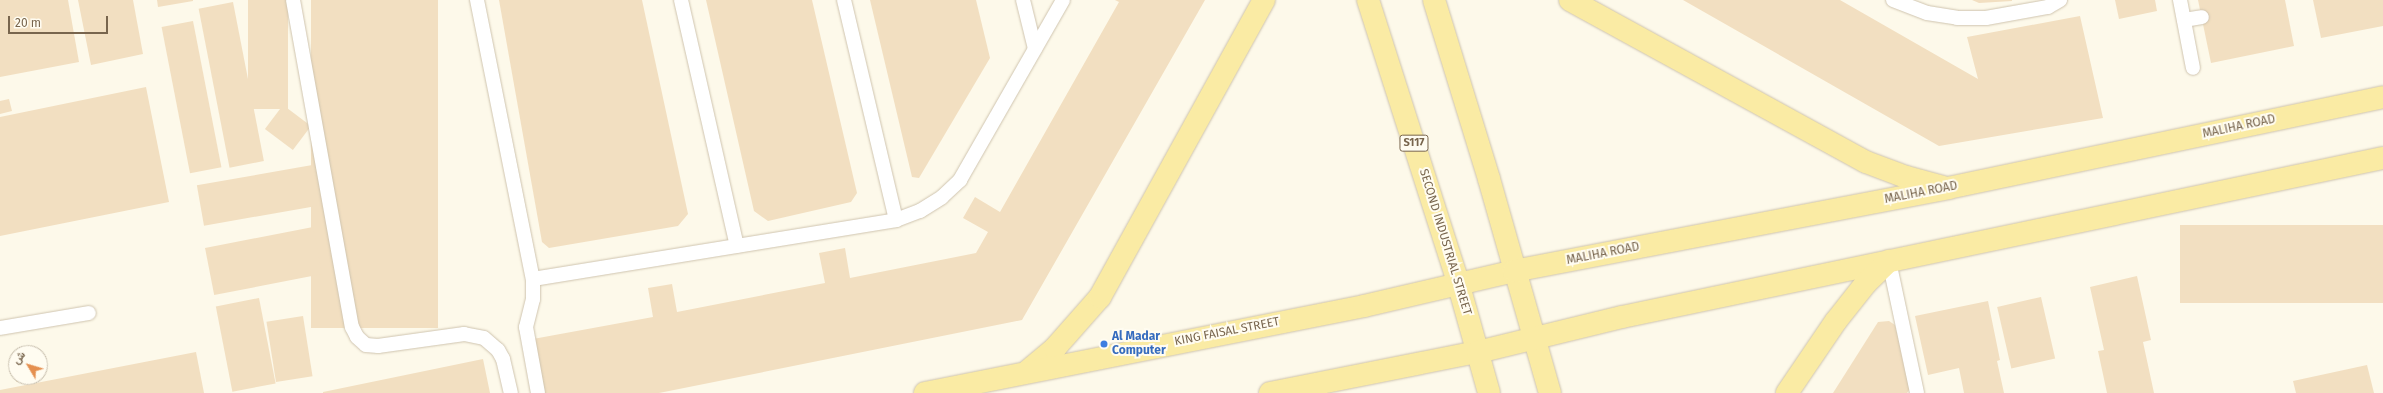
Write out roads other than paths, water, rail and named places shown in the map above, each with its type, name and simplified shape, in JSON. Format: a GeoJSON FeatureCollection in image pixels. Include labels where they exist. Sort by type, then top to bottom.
{"type":"FeatureCollection","features":[{"type":"Feature","properties":{"kind":"main road"},"geometry":{"type":"LineString","coordinates":[[1028,371],[1055,348],[1100,297],[1264,0]]}},
{"type":"Feature","properties":{"kind":"main road","name":"SECOND INDUSTRIAL STREET"},"geometry":{"type":"LineString","coordinates":[[1368,0],[1459,286],[1489,393]]}},
{"type":"Feature","properties":{"kind":"main road"},"geometry":{"type":"LineString","coordinates":[[1434,0],[1550,393]]}},
{"type":"Feature","properties":{"kind":"main road"},"geometry":{"type":"LineString","coordinates":[[1570,0],[1866,162],[1906,177],[1948,188]]}},
{"type":"Feature","properties":{"kind":"main road","name":"MALIHA ROAD"},"geometry":{"type":"LineString","coordinates":[[1459,286],[1514,271],[1948,188],[2383,97]]}},
{"type":"Feature","properties":{"kind":"main road"},"geometry":{"type":"LineString","coordinates":[[1270,393],[1478,352],[1622,317],[2383,158]]}},
{"type":"Feature","properties":{"kind":"main road"},"geometry":{"type":"LineString","coordinates":[[1787,393],[1836,320],[1866,284],[1889,261]]}},
{"type":"Feature","properties":{"kind":"main road","name":"KING FAISAL STREET"},"geometry":{"type":"LineString","coordinates":[[925,393],[1028,371],[1459,286]]}},
{"type":"Feature","properties":{"kind":"lane"},"geometry":{"type":"LineString","coordinates":[[293,0],[352,327],[357,337],[366,345],[378,346],[464,334],[484,338],[498,350],[503,359],[511,393]]}},
{"type":"Feature","properties":{"kind":"lane"},"geometry":{"type":"LineString","coordinates":[[477,0],[533,279],[533,298],[526,327],[538,393]]}},
{"type":"Feature","properties":{"kind":"lane"},"geometry":{"type":"LineString","coordinates":[[681,0],[737,246]]}},
{"type":"Feature","properties":{"kind":"lane"},"geometry":{"type":"LineString","coordinates":[[844,0],[896,220]]}},
{"type":"Feature","properties":{"kind":"lane"},"geometry":{"type":"LineString","coordinates":[[1023,0],[1035,49]]}},
{"type":"Feature","properties":{"kind":"lane"},"geometry":{"type":"LineString","coordinates":[[533,279],[896,220],[920,211],[942,197],[960,180],[1063,0]]}},
{"type":"Feature","properties":{"kind":"lane"},"geometry":{"type":"LineString","coordinates":[[1893,0],[1927,13],[1957,18],[1986,18],[2048,7],[2060,0]]}},
{"type":"Feature","properties":{"kind":"lane"},"geometry":{"type":"LineString","coordinates":[[2180,0],[2193,68]]}},
{"type":"Feature","properties":{"kind":"lane"},"geometry":{"type":"LineString","coordinates":[[2184,20],[2202,17]]}},
{"type":"Feature","properties":{"kind":"lane"},"geometry":{"type":"LineString","coordinates":[[1889,261],[1917,393]]}},
{"type":"Feature","properties":{"kind":"lane"},"geometry":{"type":"LineString","coordinates":[[0,328],[89,313]]}},
{"type":"Feature","properties":{"kind":"place","name":"Al Madar Computer"},"geometry":{"type":"Point","coordinates":[1104,344]}}]}
